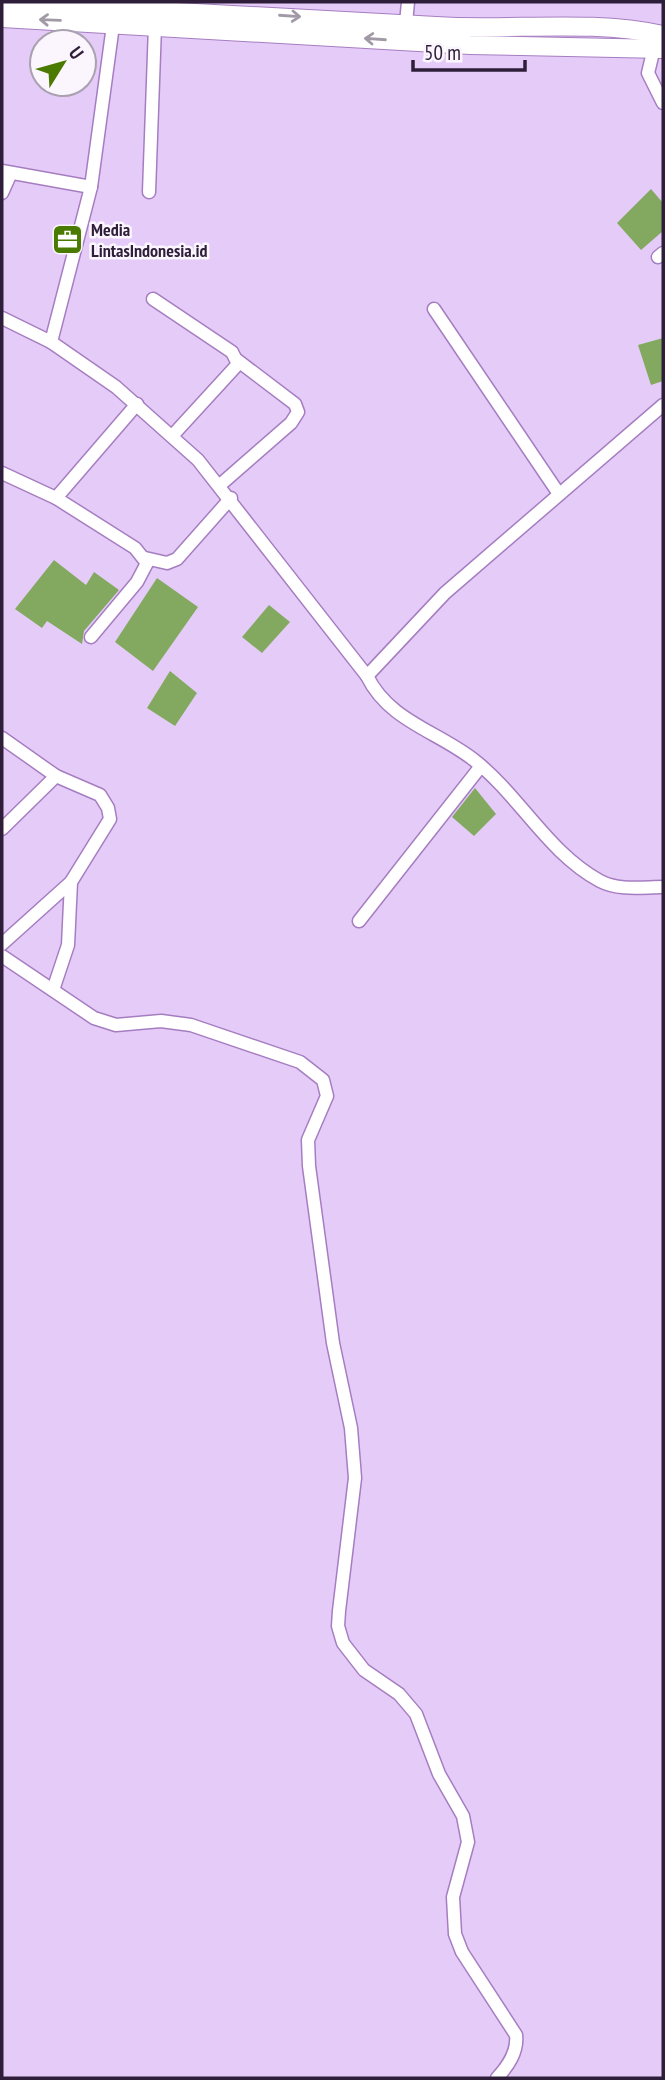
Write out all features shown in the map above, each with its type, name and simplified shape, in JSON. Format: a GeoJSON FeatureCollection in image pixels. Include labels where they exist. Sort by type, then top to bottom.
{"type":"FeatureCollection","features":[{"type":"Feature","properties":{"kind":"main road"},"geometry":{"type":"LineString","coordinates":[[2,3],[490,28],[537,25],[659,42]]}},
{"type":"Feature","properties":{"kind":"main road"},"geometry":{"type":"LineString","coordinates":[[2,18],[122,10],[155,26],[470,45],[659,42]]}},
{"type":"Feature","properties":{"kind":"street"},"geometry":{"type":"LineString","coordinates":[[406,23],[408,2]]}},
{"type":"Feature","properties":{"kind":"street"},"geometry":{"type":"LineString","coordinates":[[51,342],[91,187],[122,10]]}},
{"type":"Feature","properties":{"kind":"street"},"geometry":{"type":"LineString","coordinates":[[149,192],[155,26]]}},
{"type":"Feature","properties":{"kind":"street"},"geometry":{"type":"LineString","coordinates":[[659,42],[648,73],[663,103]]}},
{"type":"Feature","properties":{"kind":"street"},"geometry":{"type":"LineString","coordinates":[[2,193],[6,172],[91,187]]}},
{"type":"Feature","properties":{"kind":"street"},"geometry":{"type":"LineString","coordinates":[[153,299],[232,352],[237,360],[295,404],[298,412],[291,423],[220,485]]}},
{"type":"Feature","properties":{"kind":"street"},"geometry":{"type":"LineString","coordinates":[[434,309],[559,494]]}},
{"type":"Feature","properties":{"kind":"street"},"geometry":{"type":"LineString","coordinates":[[2,318],[51,342],[137,404],[173,435],[220,485],[367,676],[386,705],[481,766],[556,848],[581,869],[617,887],[663,887]]}},
{"type":"Feature","properties":{"kind":"street"},"geometry":{"type":"LineString","coordinates":[[173,435],[238,364],[237,360]]}},
{"type":"Feature","properties":{"kind":"street"},"geometry":{"type":"LineString","coordinates":[[56,498],[137,404]]}},
{"type":"Feature","properties":{"kind":"street"},"geometry":{"type":"LineString","coordinates":[[367,676],[439,599],[559,494],[660,412]]}},
{"type":"Feature","properties":{"kind":"street"},"geometry":{"type":"LineString","coordinates":[[2,473],[56,498],[145,558],[159,562],[177,559],[197,540],[230,498]]}},
{"type":"Feature","properties":{"kind":"street"},"geometry":{"type":"LineString","coordinates":[[91,637],[137,582],[147,563],[145,558]]}},
{"type":"Feature","properties":{"kind":"street"},"geometry":{"type":"LineString","coordinates":[[2,738],[56,776],[100,795],[109,816],[108,825],[71,882],[2,944]]}},
{"type":"Feature","properties":{"kind":"street"},"geometry":{"type":"LineString","coordinates":[[359,921],[481,766]]}},
{"type":"Feature","properties":{"kind":"street"},"geometry":{"type":"LineString","coordinates":[[2,829],[56,776]]}},
{"type":"Feature","properties":{"kind":"street"},"geometry":{"type":"LineString","coordinates":[[53,990],[68,945],[71,882]]}},
{"type":"Feature","properties":{"kind":"street"},"geometry":{"type":"LineString","coordinates":[[2,956],[94,1018],[116,1025],[161,1021],[191,1025],[300,1062],[316,1073],[326,1086],[326,1101],[314,1122],[308,1143],[333,1343],[351,1428],[355,1478],[340,1598],[339,1633],[343,1643],[364,1670],[393,1689],[416,1714],[439,1774],[468,1829],[468,1842],[452,1913],[462,1952],[516,2035],[517,2045],[513,2056],[496,2078]]}},
{"type":"Feature","properties":{"kind":"building"},"geometry":{"type":"Polygon","coordinates":[[[651,189],[663,203],[663,231],[641,250],[617,223],[651,189]]]}},
{"type":"Feature","properties":{"kind":"building"},"geometry":{"type":"Polygon","coordinates":[[[663,338],[663,381],[651,385],[638,345],[663,338]]]}},
{"type":"Feature","properties":{"kind":"building"},"geometry":{"type":"Polygon","coordinates":[[[54,560],[86,585],[94,572],[119,590],[84,631],[82,644],[47,621],[42,628],[15,609],[54,560]]]}},
{"type":"Feature","properties":{"kind":"building"},"geometry":{"type":"Polygon","coordinates":[[[157,578],[198,607],[153,671],[115,642],[157,578]]]}},
{"type":"Feature","properties":{"kind":"building"},"geometry":{"type":"Polygon","coordinates":[[[269,605],[290,622],[262,653],[242,637],[269,605]]]}},
{"type":"Feature","properties":{"kind":"building"},"geometry":{"type":"Polygon","coordinates":[[[170,671],[197,693],[175,726],[147,708],[170,671]]]}},
{"type":"Feature","properties":{"kind":"building"},"geometry":{"type":"Polygon","coordinates":[[[475,788],[496,814],[474,836],[452,817],[475,788]]]}},
{"type":"Feature","properties":{"kind":"place","name":"Media LintasIndonesia.id"},"geometry":{"type":"Point","coordinates":[68,240]}}]}
